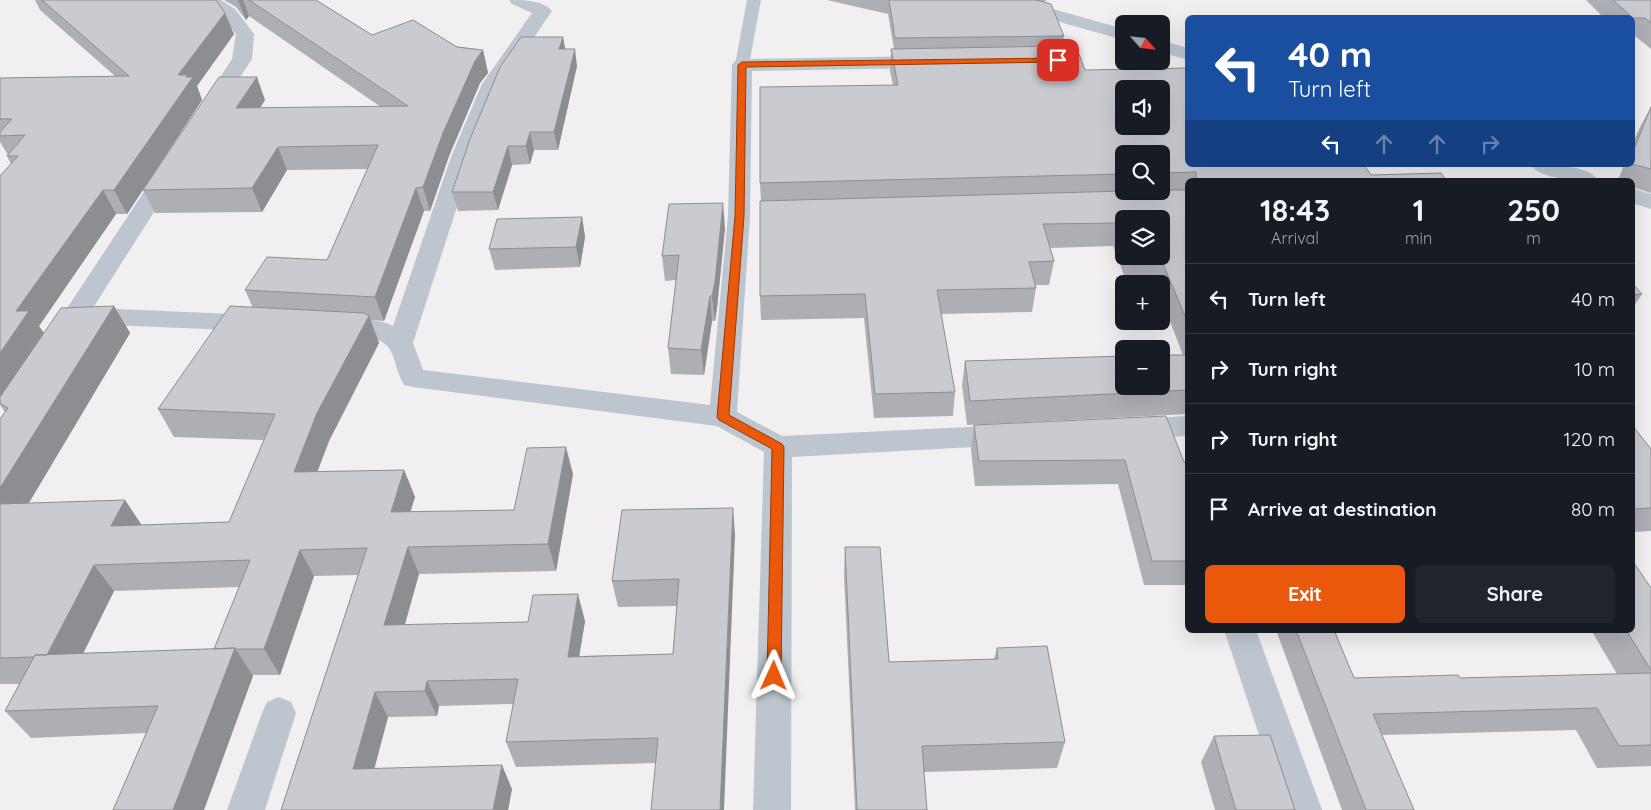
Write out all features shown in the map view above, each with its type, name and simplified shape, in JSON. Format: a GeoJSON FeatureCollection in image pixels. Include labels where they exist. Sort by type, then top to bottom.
{"type":"FeatureCollection","features":[{"type":"Feature","properties":{"kind":"street"},"geometry":{"type":"LineString","coordinates":[[198,126],[242,59],[245,34],[229,13],[210,0]]}},
{"type":"Feature","properties":{"kind":"street"},"geometry":{"type":"LineString","coordinates":[[400,343],[462,158],[492,84],[543,11],[518,0]]}},
{"type":"Feature","properties":{"kind":"street"},"geometry":{"type":"LineString","coordinates":[[1002,0],[1115,32]]}},
{"type":"Feature","properties":{"kind":"street"},"geometry":{"type":"LineString","coordinates":[[1170,49],[1185,53]]}},
{"type":"Feature","properties":{"kind":"street"},"geometry":{"type":"LineString","coordinates":[[723,417],[749,215],[742,65],[949,62]]}},
{"type":"Feature","properties":{"kind":"street"},"geometry":{"type":"LineString","coordinates":[[54,348],[182,151]]}},
{"type":"Feature","properties":{"kind":"street"},"geometry":{"type":"LineString","coordinates":[[1548,167],[1580,178]]}},
{"type":"Feature","properties":{"kind":"street"},"geometry":{"type":"LineString","coordinates":[[1635,196],[1651,202]]}},
{"type":"Feature","properties":{"kind":"street"},"geometry":{"type":"LineString","coordinates":[[75,315],[285,325]]}},
{"type":"Feature","properties":{"kind":"street"},"geometry":{"type":"LineString","coordinates":[[314,326],[381,330],[400,343],[413,378],[723,417],[778,447],[1033,434]]}},
{"type":"Feature","properties":{"kind":"street"},"geometry":{"type":"LineString","coordinates":[[1111,430],[1179,435]]}},
{"type":"Feature","properties":{"kind":"street"},"geometry":{"type":"LineString","coordinates":[[772,810],[778,447]]}},
{"type":"Feature","properties":{"kind":"street"},"geometry":{"type":"LineString","coordinates":[[1241,633],[1303,810]]}},
{"type":"Feature","properties":{"kind":"street"},"geometry":{"type":"LineString","coordinates":[[246,810],[279,713]]}},
{"type":"Feature","properties":{"kind":"lane"},"geometry":{"type":"LineString","coordinates":[[742,65],[754,0]]}},
{"type":"Feature","properties":{"kind":"building"},"geometry":{"type":"Polygon","coordinates":[[[42,0],[216,0],[225,13],[178,75],[193,77],[114,190],[103,190],[16,311],[29,311],[0,353],[0,176],[18,156],[7,156],[25,135],[0,136],[0,132],[12,119],[0,119],[0,78],[129,76],[42,0]]]}},
{"type":"Feature","properties":{"kind":"building"},"geometry":{"type":"Polygon","coordinates":[[[249,0],[316,0],[372,35],[413,20],[457,47],[483,50],[475,61],[443,133],[423,187],[416,188],[375,297],[245,290],[267,257],[327,260],[378,145],[278,147],[252,188],[143,190],[219,77],[257,77],[236,108],[408,106],[249,0]]]}},
{"type":"Feature","properties":{"kind":"building"},"geometry":{"type":"Polygon","coordinates":[[[889,0],[1036,0],[1051,4],[1064,36],[895,38],[889,0]]]}},
{"type":"Feature","properties":{"kind":"building"},"geometry":{"type":"Polygon","coordinates":[[[1613,0],[1651,0],[1651,23],[1645,18],[1635,18],[1635,15],[1630,15],[1613,0]]]}},
{"type":"Feature","properties":{"kind":"building"},"geometry":{"type":"Polygon","coordinates":[[[521,37],[563,37],[559,49],[575,49],[554,132],[530,132],[526,146],[508,146],[493,192],[452,192],[470,139],[500,67],[521,37]]]}},
{"type":"Feature","properties":{"kind":"building"},"geometry":{"type":"Polygon","coordinates":[[[1070,44],[1076,58],[1079,54],[1085,70],[1170,70],[1170,68],[1185,68],[1185,167],[1365,167],[1371,175],[1441,173],[1445,178],[1196,178],[1196,172],[1170,173],[1170,145],[1115,145],[1115,174],[760,183],[760,87],[898,85],[891,49],[1062,46],[1070,44]]]}},
{"type":"Feature","properties":{"kind":"building"},"geometry":{"type":"Polygon","coordinates":[[[1651,107],[1651,169],[1635,165],[1635,147],[1651,107]]]}},
{"type":"Feature","properties":{"kind":"building"},"geometry":{"type":"Polygon","coordinates":[[[1170,190],[1185,190],[1185,316],[1170,280],[1170,275],[1168,275],[1164,265],[1170,265],[1170,210],[1115,210],[1115,223],[1043,224],[1054,261],[1029,262],[1036,288],[937,290],[955,392],[875,394],[865,294],[760,296],[760,201],[1115,191],[1115,200],[1170,200],[1170,190]]]}},
{"type":"Feature","properties":{"kind":"building"},"geometry":{"type":"Polygon","coordinates":[[[723,203],[715,282],[712,296],[710,296],[701,350],[668,348],[679,255],[662,256],[669,204],[723,203]]]}},
{"type":"Feature","properties":{"kind":"building"},"geometry":{"type":"Polygon","coordinates":[[[582,217],[576,247],[489,249],[497,219],[582,217]]]}},
{"type":"Feature","properties":{"kind":"building"},"geometry":{"type":"Polygon","coordinates":[[[1635,286],[1642,294],[1635,295],[1635,286]]]}},
{"type":"Feature","properties":{"kind":"building"},"geometry":{"type":"Polygon","coordinates":[[[114,306],[0,488],[0,419],[8,408],[0,403],[0,397],[61,308],[114,306]]]}},
{"type":"Feature","properties":{"kind":"building"},"geometry":{"type":"Polygon","coordinates":[[[230,306],[364,313],[369,316],[317,413],[294,472],[404,470],[391,512],[514,510],[527,448],[566,447],[548,544],[408,547],[384,625],[528,622],[533,595],[578,594],[568,657],[673,654],[679,579],[612,581],[622,510],[733,508],[720,810],[651,810],[658,738],[506,742],[518,679],[427,681],[425,691],[375,692],[353,769],[502,765],[493,810],[281,810],[367,548],[300,550],[264,649],[214,649],[250,560],[94,565],[47,655],[0,658],[0,504],[125,500],[111,526],[229,522],[275,414],[158,409],[230,306]]]}},
{"type":"Feature","properties":{"kind":"building"},"geometry":{"type":"Polygon","coordinates":[[[1170,355],[1185,355],[1185,390],[1170,391],[1170,355]]]}},
{"type":"Feature","properties":{"kind":"building"},"geometry":{"type":"Polygon","coordinates":[[[1115,356],[1115,394],[970,401],[965,361],[1115,356]]]}},
{"type":"Feature","properties":{"kind":"building"},"geometry":{"type":"Polygon","coordinates":[[[1166,416],[1185,462],[1185,561],[1152,561],[1125,460],[979,461],[974,425],[1166,416]]]}},
{"type":"Feature","properties":{"kind":"building"},"geometry":{"type":"Polygon","coordinates":[[[1635,429],[1651,449],[1651,508],[1635,509],[1635,429]]]}},
{"type":"Feature","properties":{"kind":"building"},"geometry":{"type":"Polygon","coordinates":[[[845,547],[880,547],[889,662],[998,659],[997,648],[1047,646],[1065,742],[922,746],[927,810],[857,810],[845,547]]]}},
{"type":"Feature","properties":{"kind":"building"},"geometry":{"type":"Polygon","coordinates":[[[1635,564],[1651,588],[1651,670],[1628,633],[1635,633],[1635,564]]]}},
{"type":"Feature","properties":{"kind":"building"},"geometry":{"type":"Polygon","coordinates":[[[1297,633],[1335,633],[1354,678],[1458,675],[1460,678],[1651,673],[1651,745],[1619,746],[1597,708],[1373,714],[1414,810],[1366,810],[1297,633]]]}},
{"type":"Feature","properties":{"kind":"building"},"geometry":{"type":"Polygon","coordinates":[[[235,648],[173,810],[113,810],[158,706],[5,711],[35,655],[235,648]]]}},
{"type":"Feature","properties":{"kind":"building"},"geometry":{"type":"Polygon","coordinates":[[[1270,735],[1295,810],[1236,810],[1214,736],[1270,735]]]}},
{"type":"Feature","properties":{"kind":"route"},"geometry":{"type":"LineString","coordinates":[[774,676],[778,447],[723,417],[739,216],[742,65],[1058,60]]}}]}
